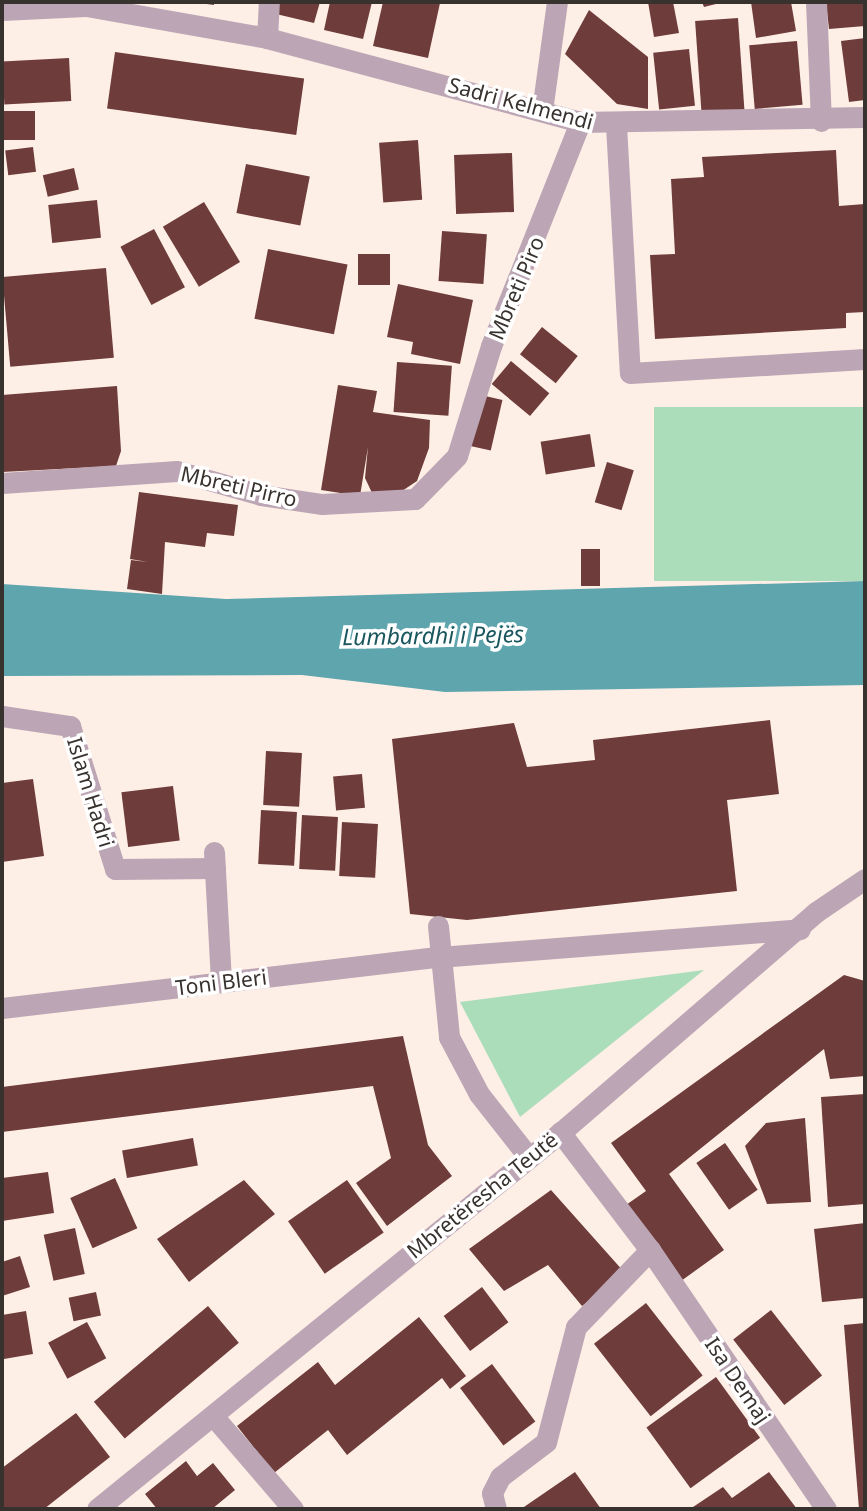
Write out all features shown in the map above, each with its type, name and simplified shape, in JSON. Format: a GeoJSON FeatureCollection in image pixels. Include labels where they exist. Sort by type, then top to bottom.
{"type":"FeatureCollection","features":[{"type":"Feature","properties":{"kind":"street"},"geometry":{"type":"LineString","coordinates":[[267,38],[269,2]]}},
{"type":"Feature","properties":{"kind":"street"},"geometry":{"type":"LineString","coordinates":[[542,111],[557,2]]}},
{"type":"Feature","properties":{"kind":"street"},"geometry":{"type":"LineString","coordinates":[[816,2],[821,121]]}},
{"type":"Feature","properties":{"kind":"street","name":"Sadri Kelmendi"},"geometry":{"type":"LineString","coordinates":[[2,10],[86,6],[267,38],[580,122],[616,125],[821,121],[865,117]]}},
{"type":"Feature","properties":{"kind":"street","name":"Mbreti Piro"},"geometry":{"type":"LineString","coordinates":[[457,456],[491,346],[580,122]]}},
{"type":"Feature","properties":{"kind":"street"},"geometry":{"type":"LineString","coordinates":[[616,125],[630,373],[864,359]]}},
{"type":"Feature","properties":{"kind":"street","name":"Mbreti Pirro"},"geometry":{"type":"LineString","coordinates":[[2,484],[177,471],[261,495],[359,506],[415,499],[457,456]]}},
{"type":"Feature","properties":{"kind":"street","name":"Islam Hadri"},"geometry":{"type":"LineString","coordinates":[[2,716],[70,726],[115,869],[215,860],[221,982]]}},
{"type":"Feature","properties":{"kind":"street","name":"Mbretëresha Teutë"},"geometry":{"type":"LineString","coordinates":[[97,1509],[214,1417],[527,1155],[560,1132],[800,929],[865,879]]}},
{"type":"Feature","properties":{"kind":"street"},"geometry":{"type":"LineString","coordinates":[[438,926],[449,1037],[479,1094],[527,1155]]}},
{"type":"Feature","properties":{"kind":"street","name":"Toni Bleri"},"geometry":{"type":"LineString","coordinates":[[2,1008],[439,957],[800,929]]}},
{"type":"Feature","properties":{"kind":"street","name":"Isa Demaj"},"geometry":{"type":"LineString","coordinates":[[560,1132],[650,1250],[826,1509]]}},
{"type":"Feature","properties":{"kind":"street"},"geometry":{"type":"LineString","coordinates":[[496,1509],[492,1493],[500,1477],[545,1443],[576,1327],[650,1250]]}},
{"type":"Feature","properties":{"kind":"street"},"geometry":{"type":"LineString","coordinates":[[214,1417],[293,1509]]}},
{"type":"Feature","properties":{"kind":"green space"},"geometry":{"type":"Polygon","coordinates":[[[654,407],[865,407],[865,581],[654,581],[654,407]]]}},
{"type":"Feature","properties":{"kind":"green space"},"geometry":{"type":"Polygon","coordinates":[[[704,970],[520,1117],[460,1002],[704,970]]]}},
{"type":"Feature","properties":{"kind":"water","name":"Lumbardhi i Pejës"},"geometry":{"type":"Polygon","coordinates":[[[865,581],[865,685],[445,692],[302,675],[2,676],[2,584],[226,599],[865,581]]]}},
{"type":"Feature","properties":{"kind":"building"},"geometry":{"type":"Polygon","coordinates":[[[192,2],[214,2],[214,5],[192,2]]]}},
{"type":"Feature","properties":{"kind":"building"},"geometry":{"type":"Polygon","coordinates":[[[279,2],[320,2],[314,23],[276,14],[279,2]]]}},
{"type":"Feature","properties":{"kind":"building"},"geometry":{"type":"Polygon","coordinates":[[[330,2],[372,2],[363,39],[324,30],[330,2]]]}},
{"type":"Feature","properties":{"kind":"building"},"geometry":{"type":"Polygon","coordinates":[[[383,2],[440,3],[428,58],[373,46],[383,2]]]}},
{"type":"Feature","properties":{"kind":"building"},"geometry":{"type":"Polygon","coordinates":[[[648,2],[673,2],[679,33],[654,37],[648,2]]]}},
{"type":"Feature","properties":{"kind":"building"},"geometry":{"type":"Polygon","coordinates":[[[702,2],[720,2],[720,3],[704,7],[702,2]]]}},
{"type":"Feature","properties":{"kind":"building"},"geometry":{"type":"Polygon","coordinates":[[[751,2],[791,2],[796,31],[756,38],[751,2]]]}},
{"type":"Feature","properties":{"kind":"building"},"geometry":{"type":"Polygon","coordinates":[[[826,2],[864,2],[865,26],[829,29],[826,2]]]}},
{"type":"Feature","properties":{"kind":"building"},"geometry":{"type":"Polygon","coordinates":[[[589,10],[648,57],[648,109],[617,104],[565,54],[589,10]]]}},
{"type":"Feature","properties":{"kind":"building"},"geometry":{"type":"Polygon","coordinates":[[[738,18],[744,110],[702,113],[695,21],[738,18]]]}},
{"type":"Feature","properties":{"kind":"building"},"geometry":{"type":"Polygon","coordinates":[[[865,38],[865,100],[849,102],[841,41],[865,38]]]}},
{"type":"Feature","properties":{"kind":"building"},"geometry":{"type":"Polygon","coordinates":[[[797,41],[803,105],[755,109],[749,45],[797,41]]]}},
{"type":"Feature","properties":{"kind":"building"},"geometry":{"type":"Polygon","coordinates":[[[689,49],[695,106],[659,109],[653,53],[689,49]]]}},
{"type":"Feature","properties":{"kind":"building"},"geometry":{"type":"Polygon","coordinates":[[[115,52],[304,79],[296,135],[107,108],[115,52]]]}},
{"type":"Feature","properties":{"kind":"building"},"geometry":{"type":"Polygon","coordinates":[[[69,58],[71,101],[4,104],[2,62],[69,58]]]}},
{"type":"Feature","properties":{"kind":"building"},"geometry":{"type":"Polygon","coordinates":[[[2,111],[35,111],[35,140],[2,140],[2,111]]]}},
{"type":"Feature","properties":{"kind":"building"},"geometry":{"type":"Polygon","coordinates":[[[418,140],[422,200],[383,203],[379,143],[418,140]]]}},
{"type":"Feature","properties":{"kind":"building"},"geometry":{"type":"Polygon","coordinates":[[[33,147],[36,172],[8,175],[5,150],[33,147]]]}},
{"type":"Feature","properties":{"kind":"building"},"geometry":{"type":"Polygon","coordinates":[[[836,150],[839,206],[865,204],[865,312],[846,313],[846,328],[655,339],[650,255],[675,254],[671,179],[704,177],[702,157],[836,150]]]}},
{"type":"Feature","properties":{"kind":"building"},"geometry":{"type":"Polygon","coordinates":[[[512,153],[514,212],[456,214],[454,155],[512,153]]]}},
{"type":"Feature","properties":{"kind":"building"},"geometry":{"type":"Polygon","coordinates":[[[246,164],[310,176],[300,225],[236,213],[246,164]]]}},
{"type":"Feature","properties":{"kind":"building"},"geometry":{"type":"Polygon","coordinates":[[[74,168],[79,189],[48,197],[43,175],[74,168]]]}},
{"type":"Feature","properties":{"kind":"building"},"geometry":{"type":"Polygon","coordinates":[[[97,200],[101,238],[52,243],[48,205],[97,200]]]}},
{"type":"Feature","properties":{"kind":"building"},"geometry":{"type":"Polygon","coordinates":[[[204,202],[240,262],[199,287],[163,227],[204,202]]]}},
{"type":"Feature","properties":{"kind":"building"},"geometry":{"type":"Polygon","coordinates":[[[154,229],[185,287],[151,305],[120,247],[154,229]]]}},
{"type":"Feature","properties":{"kind":"building"},"geometry":{"type":"Polygon","coordinates":[[[442,231],[487,234],[483,284],[439,281],[442,231]]]}},
{"type":"Feature","properties":{"kind":"building"},"geometry":{"type":"Polygon","coordinates":[[[268,249],[348,264],[334,334],[254,319],[268,249]]]}},
{"type":"Feature","properties":{"kind":"building"},"geometry":{"type":"Polygon","coordinates":[[[358,254],[390,254],[390,285],[358,285],[358,254]]]}},
{"type":"Feature","properties":{"kind":"building"},"geometry":{"type":"Polygon","coordinates":[[[106,268],[114,358],[10,367],[2,277],[106,268]]]}},
{"type":"Feature","properties":{"kind":"building"},"geometry":{"type":"Polygon","coordinates":[[[398,284],[473,300],[460,364],[411,354],[413,342],[387,337],[398,284]]]}},
{"type":"Feature","properties":{"kind":"building"},"geometry":{"type":"Polygon","coordinates":[[[542,327],[578,356],[556,383],[520,354],[542,327]]]}},
{"type":"Feature","properties":{"kind":"building"},"geometry":{"type":"Polygon","coordinates":[[[511,361],[549,393],[530,416],[492,384],[511,361]]]}},
{"type":"Feature","properties":{"kind":"building"},"geometry":{"type":"Polygon","coordinates":[[[397,362],[452,366],[448,416],[394,412],[397,362]]]}},
{"type":"Feature","properties":{"kind":"building"},"geometry":{"type":"Polygon","coordinates":[[[338,385],[377,391],[373,412],[430,420],[429,448],[417,481],[399,493],[373,495],[365,478],[368,447],[360,496],[321,490],[338,385]]]}},
{"type":"Feature","properties":{"kind":"building"},"geometry":{"type":"Polygon","coordinates":[[[117,386],[121,451],[116,466],[2,472],[2,395],[117,386]]]}},
{"type":"Feature","properties":{"kind":"building"},"geometry":{"type":"Polygon","coordinates":[[[481,395],[502,400],[491,451],[469,446],[481,395]]]}},
{"type":"Feature","properties":{"kind":"building"},"geometry":{"type":"Polygon","coordinates":[[[590,434],[595,467],[546,474],[541,442],[590,434]]]}},
{"type":"Feature","properties":{"kind":"building"},"geometry":{"type":"Polygon","coordinates":[[[607,462],[634,470],[621,510],[595,502],[607,462]]]}},
{"type":"Feature","properties":{"kind":"building"},"geometry":{"type":"Polygon","coordinates":[[[139,492],[238,505],[234,536],[207,533],[205,547],[165,542],[162,594],[127,589],[131,560],[148,562],[130,559],[139,492]]]}},
{"type":"Feature","properties":{"kind":"building"},"geometry":{"type":"Polygon","coordinates":[[[581,549],[600,549],[600,586],[581,586],[581,549]]]}},
{"type":"Feature","properties":{"kind":"building"},"geometry":{"type":"Polygon","coordinates":[[[770,720],[779,794],[727,800],[737,891],[467,920],[410,914],[392,739],[514,723],[527,767],[595,760],[593,740],[770,720]]]}},
{"type":"Feature","properties":{"kind":"building"},"geometry":{"type":"Polygon","coordinates":[[[266,751],[302,753],[299,807],[263,805],[266,751]]]}},
{"type":"Feature","properties":{"kind":"building"},"geometry":{"type":"Polygon","coordinates":[[[362,774],[365,808],[336,810],[333,777],[362,774]]]}},
{"type":"Feature","properties":{"kind":"building"},"geometry":{"type":"Polygon","coordinates":[[[33,779],[44,856],[2,862],[2,783],[33,779]]]}},
{"type":"Feature","properties":{"kind":"building"},"geometry":{"type":"Polygon","coordinates":[[[173,786],[180,841],[128,847],[121,792],[173,786]]]}},
{"type":"Feature","properties":{"kind":"building"},"geometry":{"type":"Polygon","coordinates":[[[261,810],[297,812],[294,866],[258,864],[261,810]]]}},
{"type":"Feature","properties":{"kind":"building"},"geometry":{"type":"Polygon","coordinates":[[[302,815],[338,817],[335,871],[299,869],[302,815]]]}},
{"type":"Feature","properties":{"kind":"building"},"geometry":{"type":"Polygon","coordinates":[[[342,822],[378,824],[375,878],[339,876],[342,822]]]}},
{"type":"Feature","properties":{"kind":"building"},"geometry":{"type":"Polygon","coordinates":[[[844,975],[865,981],[865,1076],[830,1079],[824,1049],[669,1174],[724,1250],[681,1281],[626,1205],[646,1191],[611,1143],[844,975]]]}},
{"type":"Feature","properties":{"kind":"building"},"geometry":{"type":"Polygon","coordinates":[[[403,1036],[428,1145],[452,1176],[387,1226],[356,1183],[391,1158],[373,1086],[2,1132],[2,1087],[403,1036]]]}},
{"type":"Feature","properties":{"kind":"building"},"geometry":{"type":"Polygon","coordinates":[[[865,1094],[865,1204],[828,1207],[821,1097],[865,1094]]]}},
{"type":"Feature","properties":{"kind":"building"},"geometry":{"type":"Polygon","coordinates":[[[805,1118],[811,1202],[767,1204],[745,1146],[766,1123],[805,1118]]]}},
{"type":"Feature","properties":{"kind":"building"},"geometry":{"type":"Polygon","coordinates":[[[193,1138],[198,1166],[127,1178],[122,1151],[193,1138]]]}},
{"type":"Feature","properties":{"kind":"building"},"geometry":{"type":"Polygon","coordinates":[[[725,1143],[758,1190],[729,1210],[696,1163],[725,1143]]]}},
{"type":"Feature","properties":{"kind":"building"},"geometry":{"type":"Polygon","coordinates":[[[48,1172],[54,1213],[2,1221],[2,1178],[48,1172]]]}},
{"type":"Feature","properties":{"kind":"building"},"geometry":{"type":"Polygon","coordinates":[[[115,1178],[137,1228],[93,1248],[70,1198],[115,1178]]]}},
{"type":"Feature","properties":{"kind":"building"},"geometry":{"type":"Polygon","coordinates":[[[244,1180],[275,1214],[189,1282],[157,1239],[244,1180]]]}},
{"type":"Feature","properties":{"kind":"building"},"geometry":{"type":"Polygon","coordinates":[[[347,1180],[384,1232],[325,1274],[288,1221],[347,1180]]]}},
{"type":"Feature","properties":{"kind":"building"},"geometry":{"type":"Polygon","coordinates":[[[551,1190],[625,1273],[582,1306],[548,1265],[504,1291],[469,1249],[551,1190]]]}},
{"type":"Feature","properties":{"kind":"building"},"geometry":{"type":"Polygon","coordinates":[[[865,1223],[865,1298],[822,1302],[814,1229],[865,1223]]]}},
{"type":"Feature","properties":{"kind":"building"},"geometry":{"type":"Polygon","coordinates":[[[75,1228],[85,1274],[53,1281],[44,1235],[75,1228]]]}},
{"type":"Feature","properties":{"kind":"building"},"geometry":{"type":"Polygon","coordinates":[[[20,1256],[30,1287],[2,1296],[2,1262],[20,1256]]]}},
{"type":"Feature","properties":{"kind":"building"},"geometry":{"type":"Polygon","coordinates":[[[482,1287],[508,1322],[470,1351],[444,1316],[482,1287]]]}},
{"type":"Feature","properties":{"kind":"building"},"geometry":{"type":"Polygon","coordinates":[[[96,1292],[101,1315],[74,1321],[69,1298],[96,1292]]]}},
{"type":"Feature","properties":{"kind":"building"},"geometry":{"type":"Polygon","coordinates":[[[646,1303],[703,1375],[651,1416],[594,1344],[646,1303]]]}},
{"type":"Feature","properties":{"kind":"building"},"geometry":{"type":"Polygon","coordinates":[[[208,1306],[239,1343],[125,1439],[94,1402],[208,1306]]]}},
{"type":"Feature","properties":{"kind":"building"},"geometry":{"type":"Polygon","coordinates":[[[771,1310],[822,1375],[784,1405],[733,1340],[771,1310]]]}},
{"type":"Feature","properties":{"kind":"building"},"geometry":{"type":"Polygon","coordinates":[[[26,1311],[33,1354],[4,1359],[2,1315],[26,1311]]]}},
{"type":"Feature","properties":{"kind":"building"},"geometry":{"type":"Polygon","coordinates":[[[419,1317],[466,1376],[450,1389],[442,1378],[347,1455],[328,1430],[274,1473],[237,1426],[318,1362],[335,1385],[419,1317]]]}},
{"type":"Feature","properties":{"kind":"building"},"geometry":{"type":"Polygon","coordinates":[[[87,1322],[106,1358],[67,1379],[48,1343],[87,1322]]]}},
{"type":"Feature","properties":{"kind":"building"},"geometry":{"type":"Polygon","coordinates":[[[865,1323],[865,1509],[859,1509],[844,1325],[865,1323]]]}},
{"type":"Feature","properties":{"kind":"building"},"geometry":{"type":"Polygon","coordinates":[[[492,1364],[535,1422],[503,1446],[460,1388],[492,1364]]]}},
{"type":"Feature","properties":{"kind":"building"},"geometry":{"type":"Polygon","coordinates":[[[716,1377],[760,1438],[691,1488],[646,1428],[716,1377]]]}},
{"type":"Feature","properties":{"kind":"building"},"geometry":{"type":"Polygon","coordinates":[[[76,1413],[110,1457],[44,1509],[2,1509],[2,1468],[76,1413]]]}},
{"type":"Feature","properties":{"kind":"building"},"geometry":{"type":"Polygon","coordinates":[[[186,1461],[197,1476],[213,1463],[235,1490],[212,1509],[157,1509],[145,1494],[186,1461]]]}},
{"type":"Feature","properties":{"kind":"building"},"geometry":{"type":"Polygon","coordinates":[[[575,1472],[601,1509],[521,1509],[575,1472]]]}},
{"type":"Feature","properties":{"kind":"building"},"geometry":{"type":"Polygon","coordinates":[[[769,1472],[797,1509],[690,1509],[723,1487],[732,1498],[769,1472]]]}}]}
